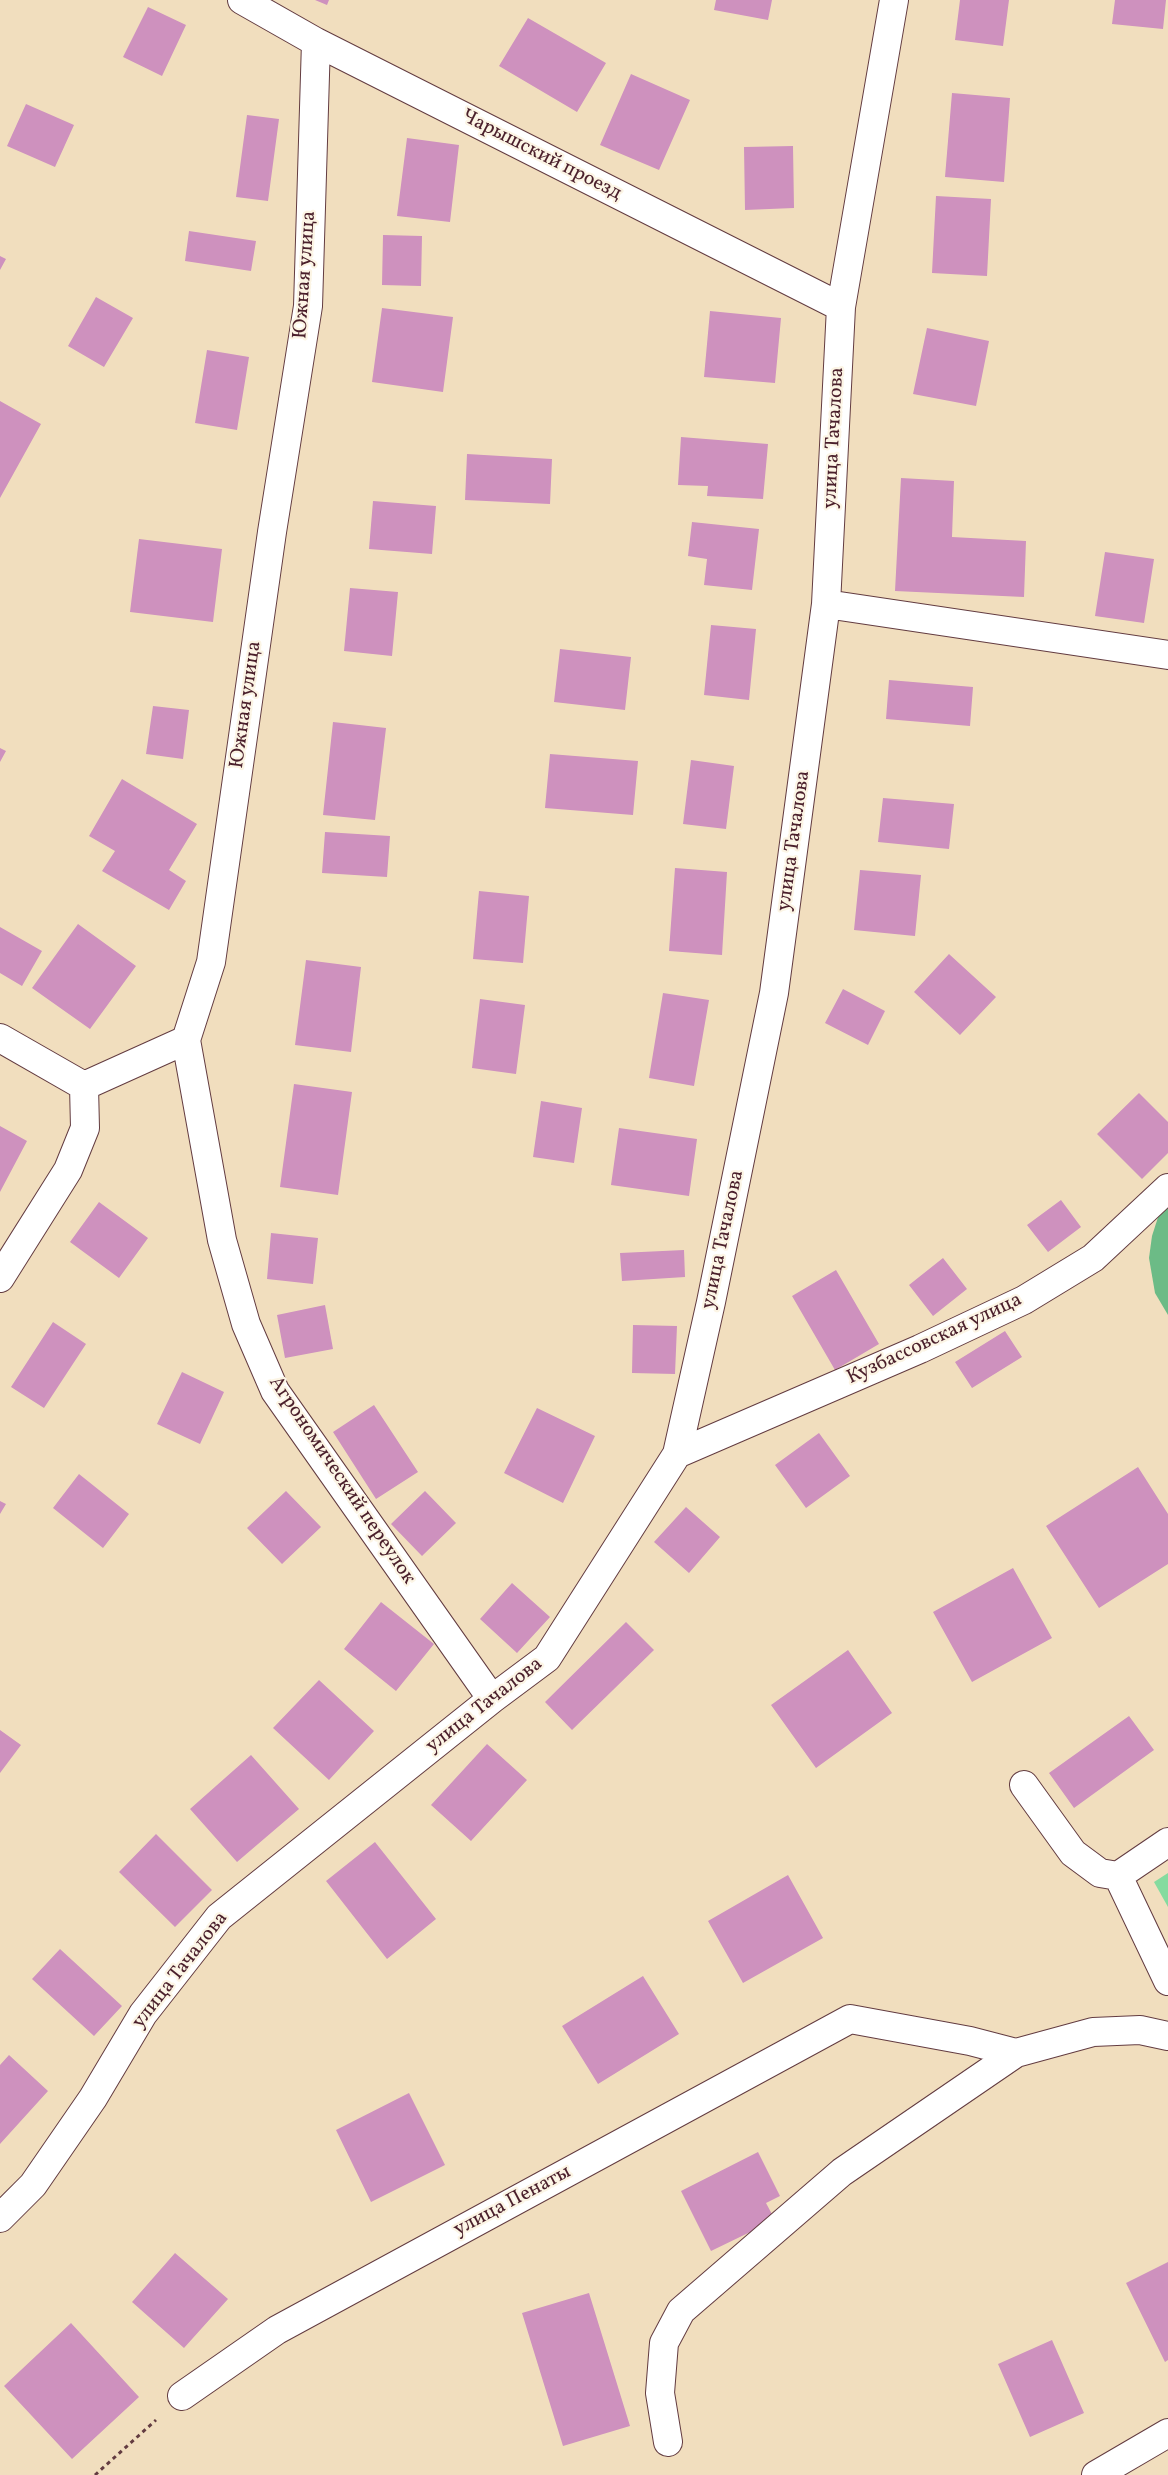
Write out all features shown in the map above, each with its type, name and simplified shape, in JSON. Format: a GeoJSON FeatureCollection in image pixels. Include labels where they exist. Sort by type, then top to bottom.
{"type":"FeatureCollection","features":[{"type":"Feature","properties":{"kind":"street","name":"Чарышский проезд"},"geometry":{"type":"LineString","coordinates":[[242,0],[316,42],[841,307]]}},
{"type":"Feature","properties":{"kind":"street","name":"улица Тачалова"},"geometry":{"type":"LineString","coordinates":[[0,2218],[33,2185],[93,2098],[142,2014],[219,1917],[492,1699],[547,1658],[677,1454],[711,1302],[774,993],[826,604],[841,307],[894,0]]}},
{"type":"Feature","properties":{"kind":"street","name":"Южная улица"},"geometry":{"type":"LineString","coordinates":[[186,1040],[211,962],[272,532],[308,306],[316,42]]}},
{"type":"Feature","properties":{"kind":"street"},"geometry":{"type":"LineString","coordinates":[[826,604],[1168,655]]}},
{"type":"Feature","properties":{"kind":"street"},"geometry":{"type":"LineString","coordinates":[[0,1038],[84,1086]]}},
{"type":"Feature","properties":{"kind":"street"},"geometry":{"type":"LineString","coordinates":[[84,1086],[186,1040]]}},
{"type":"Feature","properties":{"kind":"street","name":"Агрономический переулок"},"geometry":{"type":"LineString","coordinates":[[186,1040],[222,1240],[246,1324],[275,1391],[492,1699]]}},
{"type":"Feature","properties":{"kind":"street"},"geometry":{"type":"LineString","coordinates":[[0,1278],[68,1170],[85,1128],[84,1086]]}},
{"type":"Feature","properties":{"kind":"street","name":"Кузбассовская улица"},"geometry":{"type":"LineString","coordinates":[[677,1454],[920,1349],[1024,1300],[1093,1258],[1168,1188]]}},
{"type":"Feature","properties":{"kind":"street"},"geometry":{"type":"LineString","coordinates":[[1024,1785],[1072,1853],[1100,1873],[1118,1876],[1168,1842]]}},
{"type":"Feature","properties":{"kind":"street"},"geometry":{"type":"LineString","coordinates":[[1118,1876],[1168,1981]]}},
{"type":"Feature","properties":{"kind":"street","name":"улица Пенаты"},"geometry":{"type":"LineString","coordinates":[[182,2396],[277,2330],[850,2019],[970,2042],[1016,2053]]}},
{"type":"Feature","properties":{"kind":"street"},"geometry":{"type":"LineString","coordinates":[[668,2442],[660,2393],[664,2343],[681,2311],[842,2172],[1016,2053],[1093,2032],[1140,2030],[1168,2036]]}},
{"type":"Feature","properties":{"kind":"street"},"geometry":{"type":"LineString","coordinates":[[1096,2475],[1168,2433]]}},
{"type":"Feature","properties":{"kind":"path"},"geometry":{"type":"LineString","coordinates":[[95,2475],[182,2396]]}},
{"type":"Feature","properties":{"kind":"green space"},"geometry":{"type":"Polygon","coordinates":[[[1168,1208],[1168,1315],[1155,1293],[1149,1258],[1152,1236],[1160,1211],[1168,1208]]]}},
{"type":"Feature","properties":{"kind":"green space"},"geometry":{"type":"Polygon","coordinates":[[[1168,1873],[1168,1907],[1154,1882],[1168,1873]]]}},
{"type":"Feature","properties":{"kind":"building"},"geometry":{"type":"Polygon","coordinates":[[[315,0],[329,0],[327,5],[315,0]]]}},
{"type":"Feature","properties":{"kind":"building"},"geometry":{"type":"Polygon","coordinates":[[[716,0],[772,0],[768,20],[714,10],[716,0]]]}},
{"type":"Feature","properties":{"kind":"building"},"geometry":{"type":"Polygon","coordinates":[[[960,0],[1009,0],[1003,46],[955,40],[960,0]]]}},
{"type":"Feature","properties":{"kind":"building"},"geometry":{"type":"Polygon","coordinates":[[[1115,0],[1166,0],[1163,29],[1112,24],[1115,0]]]}},
{"type":"Feature","properties":{"kind":"building"},"geometry":{"type":"Polygon","coordinates":[[[148,7],[186,25],[162,76],[123,57],[148,7]]]}},
{"type":"Feature","properties":{"kind":"building"},"geometry":{"type":"Polygon","coordinates":[[[528,18],[606,63],[577,112],[499,66],[528,18]]]}},
{"type":"Feature","properties":{"kind":"building"},"geometry":{"type":"Polygon","coordinates":[[[631,74],[690,100],[659,170],[600,145],[631,74]]]}},
{"type":"Feature","properties":{"kind":"building"},"geometry":{"type":"Polygon","coordinates":[[[952,93],[1010,98],[1004,182],[945,177],[952,93]]]}},
{"type":"Feature","properties":{"kind":"building"},"geometry":{"type":"Polygon","coordinates":[[[26,104],[74,125],[55,167],[7,146],[26,104]]]}},
{"type":"Feature","properties":{"kind":"building"},"geometry":{"type":"Polygon","coordinates":[[[247,115],[279,119],[268,201],[236,197],[247,115]]]}},
{"type":"Feature","properties":{"kind":"building"},"geometry":{"type":"Polygon","coordinates":[[[407,138],[459,145],[450,222],[397,216],[407,138]]]}},
{"type":"Feature","properties":{"kind":"building"},"geometry":{"type":"Polygon","coordinates":[[[793,146],[794,208],[745,210],[744,147],[793,146]]]}},
{"type":"Feature","properties":{"kind":"building"},"geometry":{"type":"Polygon","coordinates":[[[936,196],[991,199],[987,276],[932,273],[936,196]]]}},
{"type":"Feature","properties":{"kind":"building"},"geometry":{"type":"Polygon","coordinates":[[[189,231],[256,241],[251,271],[185,261],[189,231]]]}},
{"type":"Feature","properties":{"kind":"building"},"geometry":{"type":"Polygon","coordinates":[[[383,235],[422,236],[421,286],[382,285],[383,235]]]}},
{"type":"Feature","properties":{"kind":"building"},"geometry":{"type":"Polygon","coordinates":[[[0,256],[6,259],[0,270],[0,256]]]}},
{"type":"Feature","properties":{"kind":"building"},"geometry":{"type":"Polygon","coordinates":[[[96,297],[133,318],[104,367],[68,346],[96,297]]]}},
{"type":"Feature","properties":{"kind":"building"},"geometry":{"type":"Polygon","coordinates":[[[382,308],[453,317],[443,392],[372,382],[382,308]]]}},
{"type":"Feature","properties":{"kind":"building"},"geometry":{"type":"Polygon","coordinates":[[[710,311],[781,318],[775,383],[704,377],[710,311]]]}},
{"type":"Feature","properties":{"kind":"building"},"geometry":{"type":"Polygon","coordinates":[[[927,328],[989,341],[976,406],[913,394],[927,328]]]}},
{"type":"Feature","properties":{"kind":"building"},"geometry":{"type":"Polygon","coordinates":[[[207,350],[249,357],[237,430],[195,423],[207,350]]]}},
{"type":"Feature","properties":{"kind":"building"},"geometry":{"type":"Polygon","coordinates":[[[0,401],[41,424],[0,498],[0,401]]]}},
{"type":"Feature","properties":{"kind":"building"},"geometry":{"type":"Polygon","coordinates":[[[681,437],[768,444],[763,499],[707,496],[708,486],[678,485],[681,437]]]}},
{"type":"Feature","properties":{"kind":"building"},"geometry":{"type":"Polygon","coordinates":[[[467,454],[552,459],[550,504],[465,500],[467,454]]]}},
{"type":"Feature","properties":{"kind":"building"},"geometry":{"type":"Polygon","coordinates":[[[901,478],[954,481],[952,537],[1026,541],[1024,597],[895,591],[901,478]]]}},
{"type":"Feature","properties":{"kind":"building"},"geometry":{"type":"Polygon","coordinates":[[[373,501],[436,506],[432,554],[369,549],[373,501]]]}},
{"type":"Feature","properties":{"kind":"building"},"geometry":{"type":"Polygon","coordinates":[[[692,522],[759,529],[752,590],[704,585],[707,559],[688,556],[692,522]]]}},
{"type":"Feature","properties":{"kind":"building"},"geometry":{"type":"Polygon","coordinates":[[[139,539],[222,549],[213,622],[130,612],[139,539]]]}},
{"type":"Feature","properties":{"kind":"building"},"geometry":{"type":"Polygon","coordinates":[[[1105,552],[1154,559],[1144,623],[1095,616],[1105,552]]]}},
{"type":"Feature","properties":{"kind":"building"},"geometry":{"type":"Polygon","coordinates":[[[350,588],[398,592],[392,656],[344,651],[350,588]]]}},
{"type":"Feature","properties":{"kind":"building"},"geometry":{"type":"Polygon","coordinates":[[[711,625],[756,629],[749,700],[704,695],[711,625]]]}},
{"type":"Feature","properties":{"kind":"building"},"geometry":{"type":"Polygon","coordinates":[[[560,649],[631,657],[625,710],[554,702],[560,649]]]}},
{"type":"Feature","properties":{"kind":"building"},"geometry":{"type":"Polygon","coordinates":[[[889,680],[973,687],[970,726],[886,719],[889,680]]]}},
{"type":"Feature","properties":{"kind":"building"},"geometry":{"type":"Polygon","coordinates":[[[153,706],[189,710],[183,759],[146,754],[153,706]]]}},
{"type":"Feature","properties":{"kind":"building"},"geometry":{"type":"Polygon","coordinates":[[[333,722],[386,728],[375,820],[323,815],[333,722]]]}},
{"type":"Feature","properties":{"kind":"building"},"geometry":{"type":"Polygon","coordinates":[[[0,748],[6,751],[0,762],[0,748]]]}},
{"type":"Feature","properties":{"kind":"building"},"geometry":{"type":"Polygon","coordinates":[[[550,754],[638,761],[633,815],[545,808],[550,754]]]}},
{"type":"Feature","properties":{"kind":"building"},"geometry":{"type":"Polygon","coordinates":[[[691,760],[734,766],[726,829],[683,824],[691,760]]]}},
{"type":"Feature","properties":{"kind":"building"},"geometry":{"type":"Polygon","coordinates":[[[122,779],[197,824],[169,870],[186,881],[169,910],[102,871],[115,851],[89,836],[122,779]]]}},
{"type":"Feature","properties":{"kind":"building"},"geometry":{"type":"Polygon","coordinates":[[[883,798],[954,804],[949,849],[878,842],[883,798]]]}},
{"type":"Feature","properties":{"kind":"building"},"geometry":{"type":"Polygon","coordinates":[[[325,832],[390,836],[387,877],[322,873],[325,832]]]}},
{"type":"Feature","properties":{"kind":"building"},"geometry":{"type":"Polygon","coordinates":[[[675,868],[727,872],[722,955],[669,951],[675,868]]]}},
{"type":"Feature","properties":{"kind":"building"},"geometry":{"type":"Polygon","coordinates":[[[860,870],[921,875],[915,936],[854,930],[860,870]]]}},
{"type":"Feature","properties":{"kind":"building"},"geometry":{"type":"Polygon","coordinates":[[[479,891],[529,896],[523,963],[473,959],[479,891]]]}},
{"type":"Feature","properties":{"kind":"building"},"geometry":{"type":"Polygon","coordinates":[[[78,924],[136,966],[90,1029],[32,988],[78,924]]]}},
{"type":"Feature","properties":{"kind":"building"},"geometry":{"type":"Polygon","coordinates":[[[0,927],[42,951],[22,986],[0,973],[0,927]]]}},
{"type":"Feature","properties":{"kind":"building"},"geometry":{"type":"Polygon","coordinates":[[[949,954],[996,997],[960,1035],[914,992],[949,954]]]}},
{"type":"Feature","properties":{"kind":"building"},"geometry":{"type":"Polygon","coordinates":[[[306,960],[361,967],[351,1052],[295,1045],[306,960]]]}},
{"type":"Feature","properties":{"kind":"building"},"geometry":{"type":"Polygon","coordinates":[[[843,989],[885,1011],[868,1045],[825,1023],[843,989]]]}},
{"type":"Feature","properties":{"kind":"building"},"geometry":{"type":"Polygon","coordinates":[[[663,993],[709,1000],[694,1086],[649,1078],[663,993]]]}},
{"type":"Feature","properties":{"kind":"building"},"geometry":{"type":"Polygon","coordinates":[[[480,999],[525,1005],[516,1074],[472,1068],[480,999]]]}},
{"type":"Feature","properties":{"kind":"building"},"geometry":{"type":"Polygon","coordinates":[[[294,1084],[352,1092],[338,1195],[280,1187],[294,1084]]]}},
{"type":"Feature","properties":{"kind":"building"},"geometry":{"type":"Polygon","coordinates":[[[1139,1093],[1168,1122],[1168,1153],[1142,1179],[1097,1134],[1139,1093]]]}},
{"type":"Feature","properties":{"kind":"building"},"geometry":{"type":"Polygon","coordinates":[[[541,1101],[582,1108],[574,1163],[533,1157],[541,1101]]]}},
{"type":"Feature","properties":{"kind":"building"},"geometry":{"type":"Polygon","coordinates":[[[0,1126],[27,1141],[0,1192],[0,1126]]]}},
{"type":"Feature","properties":{"kind":"building"},"geometry":{"type":"Polygon","coordinates":[[[619,1128],[697,1139],[689,1196],[611,1185],[619,1128]]]}},
{"type":"Feature","properties":{"kind":"building"},"geometry":{"type":"Polygon","coordinates":[[[1061,1200],[1081,1227],[1048,1252],[1027,1225],[1061,1200]]]}},
{"type":"Feature","properties":{"kind":"building"},"geometry":{"type":"Polygon","coordinates":[[[99,1202],[148,1238],[119,1278],[70,1242],[99,1202]]]}},
{"type":"Feature","properties":{"kind":"building"},"geometry":{"type":"Polygon","coordinates":[[[271,1233],[318,1238],[313,1284],[267,1279],[271,1233]]]}},
{"type":"Feature","properties":{"kind":"building"},"geometry":{"type":"Polygon","coordinates":[[[684,1250],[685,1277],[622,1281],[620,1253],[684,1250]]]}},
{"type":"Feature","properties":{"kind":"building"},"geometry":{"type":"Polygon","coordinates":[[[943,1258],[967,1289],[933,1316],[909,1285],[943,1258]]]}},
{"type":"Feature","properties":{"kind":"building"},"geometry":{"type":"Polygon","coordinates":[[[836,1270],[879,1344],[835,1370],[792,1296],[836,1270]]]}},
{"type":"Feature","properties":{"kind":"building"},"geometry":{"type":"Polygon","coordinates":[[[325,1305],[333,1349],[285,1358],[277,1315],[325,1305]]]}},
{"type":"Feature","properties":{"kind":"building"},"geometry":{"type":"Polygon","coordinates":[[[53,1322],[86,1344],[44,1408],[11,1387],[53,1322]]]}},
{"type":"Feature","properties":{"kind":"building"},"geometry":{"type":"Polygon","coordinates":[[[633,1325],[677,1326],[675,1374],[632,1373],[633,1325]]]}},
{"type":"Feature","properties":{"kind":"building"},"geometry":{"type":"Polygon","coordinates":[[[1005,1331],[1022,1357],[972,1388],[955,1362],[1005,1331]]]}},
{"type":"Feature","properties":{"kind":"building"},"geometry":{"type":"Polygon","coordinates":[[[182,1372],[224,1392],[200,1444],[157,1424],[182,1372]]]}},
{"type":"Feature","properties":{"kind":"building"},"geometry":{"type":"Polygon","coordinates":[[[374,1405],[418,1472],[376,1499],[333,1432],[374,1405]]]}},
{"type":"Feature","properties":{"kind":"building"},"geometry":{"type":"Polygon","coordinates":[[[537,1408],[595,1436],[563,1503],[504,1473],[537,1408]]]}},
{"type":"Feature","properties":{"kind":"building"},"geometry":{"type":"Polygon","coordinates":[[[819,1433],[850,1476],[806,1508],[775,1465],[819,1433]]]}},
{"type":"Feature","properties":{"kind":"building"},"geometry":{"type":"Polygon","coordinates":[[[1138,1467],[1168,1514],[1168,1564],[1099,1608],[1046,1526],[1138,1467]]]}},
{"type":"Feature","properties":{"kind":"building"},"geometry":{"type":"Polygon","coordinates":[[[79,1474],[129,1514],[103,1548],[53,1508],[79,1474]]]}},
{"type":"Feature","properties":{"kind":"building"},"geometry":{"type":"Polygon","coordinates":[[[286,1491],[321,1527],[282,1564],[247,1528],[286,1491]]]}},
{"type":"Feature","properties":{"kind":"building"},"geometry":{"type":"Polygon","coordinates":[[[425,1491],[456,1523],[422,1556],[391,1524],[425,1491]]]}},
{"type":"Feature","properties":{"kind":"building"},"geometry":{"type":"Polygon","coordinates":[[[0,1501],[6,1504],[0,1514],[0,1501]]]}},
{"type":"Feature","properties":{"kind":"building"},"geometry":{"type":"Polygon","coordinates":[[[686,1507],[720,1537],[689,1573],[654,1542],[686,1507]]]}},
{"type":"Feature","properties":{"kind":"building"},"geometry":{"type":"Polygon","coordinates":[[[1013,1568],[1052,1638],[972,1682],[933,1612],[1013,1568]]]}},
{"type":"Feature","properties":{"kind":"building"},"geometry":{"type":"Polygon","coordinates":[[[512,1583],[550,1617],[517,1653],[480,1619],[512,1583]]]}},
{"type":"Feature","properties":{"kind":"building"},"geometry":{"type":"Polygon","coordinates":[[[381,1602],[434,1644],[396,1691],[344,1649],[381,1602]]]}},
{"type":"Feature","properties":{"kind":"building"},"geometry":{"type":"Polygon","coordinates":[[[626,1622],[654,1650],[572,1730],[545,1702],[626,1622]]]}},
{"type":"Feature","properties":{"kind":"building"},"geometry":{"type":"Polygon","coordinates":[[[848,1650],[892,1713],[816,1768],[771,1705],[848,1650]]]}},
{"type":"Feature","properties":{"kind":"building"},"geometry":{"type":"Polygon","coordinates":[[[319,1680],[374,1731],[329,1780],[273,1728],[319,1680]]]}},
{"type":"Feature","properties":{"kind":"building"},"geometry":{"type":"Polygon","coordinates":[[[1129,1716],[1154,1750],[1074,1808],[1049,1773],[1129,1716]]]}},
{"type":"Feature","properties":{"kind":"building"},"geometry":{"type":"Polygon","coordinates":[[[0,1730],[21,1745],[0,1773],[0,1730]]]}},
{"type":"Feature","properties":{"kind":"building"},"geometry":{"type":"Polygon","coordinates":[[[487,1744],[527,1780],[471,1841],[431,1805],[487,1744]]]}},
{"type":"Feature","properties":{"kind":"building"},"geometry":{"type":"Polygon","coordinates":[[[251,1755],[299,1809],[237,1862],[190,1809],[251,1755]]]}},
{"type":"Feature","properties":{"kind":"building"},"geometry":{"type":"Polygon","coordinates":[[[156,1834],[212,1890],[175,1927],[119,1872],[156,1834]]]}},
{"type":"Feature","properties":{"kind":"building"},"geometry":{"type":"Polygon","coordinates":[[[375,1842],[436,1919],[387,1959],[326,1881],[375,1842]]]}},
{"type":"Feature","properties":{"kind":"building"},"geometry":{"type":"Polygon","coordinates":[[[788,1875],[823,1938],[743,1983],[708,1921],[788,1875]]]}},
{"type":"Feature","properties":{"kind":"building"},"geometry":{"type":"Polygon","coordinates":[[[60,1949],[122,2006],[94,2036],[32,1979],[60,1949]]]}},
{"type":"Feature","properties":{"kind":"building"},"geometry":{"type":"Polygon","coordinates":[[[643,1976],[679,2034],[598,2084],[562,2026],[643,1976]]]}},
{"type":"Feature","properties":{"kind":"building"},"geometry":{"type":"Polygon","coordinates":[[[9,2055],[48,2091],[0,2144],[0,2065],[9,2055]]]}},
{"type":"Feature","properties":{"kind":"building"},"geometry":{"type":"Polygon","coordinates":[[[409,2093],[445,2165],[371,2202],[336,2130],[409,2093]]]}},
{"type":"Feature","properties":{"kind":"building"},"geometry":{"type":"Polygon","coordinates":[[[758,2152],[780,2196],[766,2203],[775,2220],[711,2251],[681,2191],[758,2152]]]}},
{"type":"Feature","properties":{"kind":"building"},"geometry":{"type":"Polygon","coordinates":[[[175,2253],[228,2299],[184,2348],[132,2302],[175,2253]]]}},
{"type":"Feature","properties":{"kind":"building"},"geometry":{"type":"Polygon","coordinates":[[[1168,2262],[1168,2360],[1165,2362],[1126,2283],[1168,2262]]]}},
{"type":"Feature","properties":{"kind":"building"},"geometry":{"type":"Polygon","coordinates":[[[589,2293],[630,2426],[563,2446],[522,2313],[589,2293]]]}},
{"type":"Feature","properties":{"kind":"building"},"geometry":{"type":"Polygon","coordinates":[[[71,2323],[139,2397],[72,2459],[4,2386],[71,2323]]]}},
{"type":"Feature","properties":{"kind":"building"},"geometry":{"type":"Polygon","coordinates":[[[1052,2340],[1084,2413],[1030,2437],[998,2364],[1052,2340]]]}}]}
